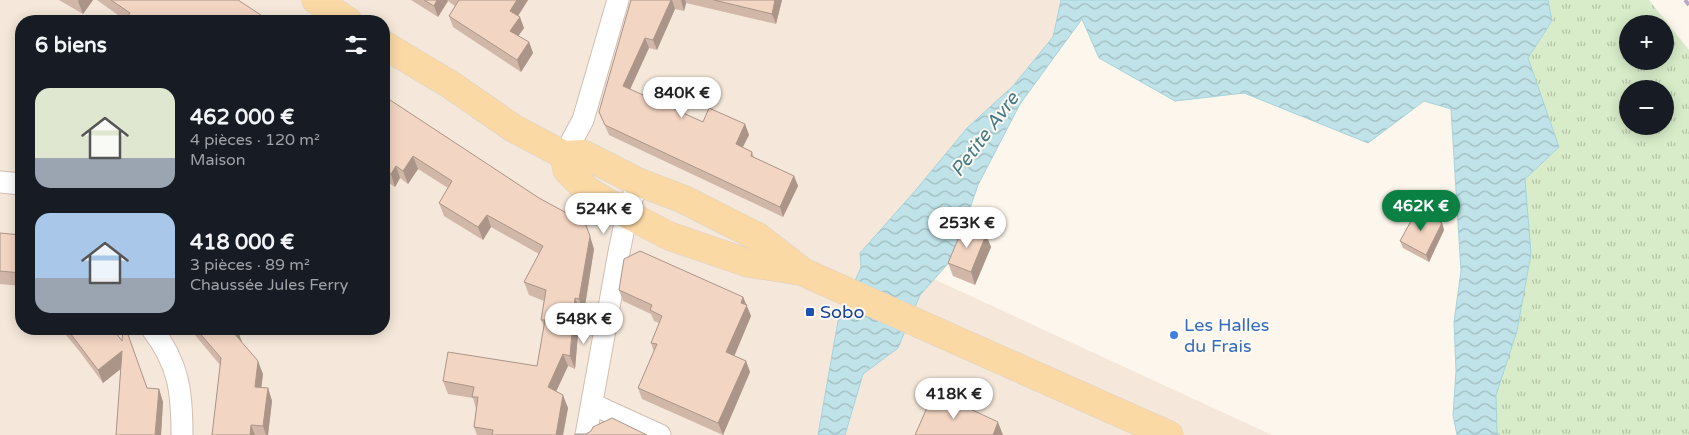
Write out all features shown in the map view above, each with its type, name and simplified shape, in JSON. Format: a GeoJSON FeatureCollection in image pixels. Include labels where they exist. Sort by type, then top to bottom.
{"type":"FeatureCollection","features":[{"type":"Feature","properties":{"kind":"main road"},"geometry":{"type":"LineString","coordinates":[[316,0],[339,15]]}},
{"type":"Feature","properties":{"kind":"main road"},"geometry":{"type":"LineString","coordinates":[[390,49],[451,85],[507,125],[564,155],[583,154],[638,182],[683,199],[758,237],[803,272],[1169,435]]}},
{"type":"Feature","properties":{"kind":"main road"},"geometry":{"type":"LineString","coordinates":[[564,155],[567,170],[588,191],[626,214],[669,236],[748,263],[803,272]]}},
{"type":"Feature","properties":{"kind":"street"},"geometry":{"type":"LineString","coordinates":[[564,155],[584,120],[618,0]]}},
{"type":"Feature","properties":{"kind":"street"},"geometry":{"type":"LineString","coordinates":[[0,182],[15,183]]}},
{"type":"Feature","properties":{"kind":"street"},"geometry":{"type":"LineString","coordinates":[[586,435],[626,214],[638,182]]}},
{"type":"Feature","properties":{"kind":"street"},"geometry":{"type":"LineString","coordinates":[[156,335],[164,345],[178,377],[182,413],[182,435]]}},
{"type":"Feature","properties":{"kind":"street"},"geometry":{"type":"LineString","coordinates":[[592,404],[660,435]]}},
{"type":"Feature","properties":{"kind":"shaded area"},"geometry":{"type":"Polygon","coordinates":[[[0,0],[1073,0],[1075,10],[910,268],[1272,435],[0,435],[0,0]]]}},
{"type":"Feature","properties":{"kind":"green space"},"geometry":{"type":"Polygon","coordinates":[[[1548,0],[1649,0],[1661,15],[1619,15],[1619,70],[1674,70],[1674,31],[1689,50],[1689,435],[1497,434],[1496,395],[1517,331],[1531,254],[1525,179],[1559,147],[1528,58],[1552,22],[1548,0]]]}},
{"type":"Feature","properties":{"kind":"water","name":"Petite Avre"},"geometry":{"type":"Polygon","coordinates":[[[1061,0],[1548,0],[1552,21],[1528,58],[1559,147],[1525,179],[1531,254],[1517,331],[1496,395],[1497,433],[1500,435],[1457,435],[1453,415],[1456,371],[1454,322],[1461,271],[1451,109],[1424,101],[1368,143],[1244,93],[1175,101],[1099,58],[1082,19],[1020,104],[978,185],[953,258],[920,295],[898,348],[863,374],[845,435],[818,435],[838,321],[861,267],[860,253],[967,128],[1013,86],[1053,37],[1061,0]]]}},
{"type":"Feature","properties":{"kind":"building"},"geometry":{"type":"Polygon","coordinates":[[[111,0],[238,0],[261,15],[128,15],[130,13],[111,0]]]}},
{"type":"Feature","properties":{"kind":"building"},"geometry":{"type":"Polygon","coordinates":[[[424,0],[437,0],[434,6],[424,0]]]}},
{"type":"Feature","properties":{"kind":"building"},"geometry":{"type":"Polygon","coordinates":[[[459,0],[517,0],[510,11],[520,17],[510,31],[529,42],[517,60],[449,16],[459,0]]]}},
{"type":"Feature","properties":{"kind":"building"},"geometry":{"type":"Polygon","coordinates":[[[631,0],[671,0],[653,40],[645,38],[623,86],[703,122],[709,108],[745,124],[736,144],[752,152],[751,156],[794,176],[780,207],[605,125],[599,112],[631,0]]]}},
{"type":"Feature","properties":{"kind":"building"},"geometry":{"type":"Polygon","coordinates":[[[714,0],[775,0],[772,14],[714,0]]]}},
{"type":"Feature","properties":{"kind":"building"},"geometry":{"type":"Polygon","coordinates":[[[390,100],[539,198],[585,223],[590,236],[579,299],[575,298],[570,356],[563,354],[548,387],[563,395],[556,435],[492,435],[493,430],[474,427],[478,397],[472,397],[474,387],[443,381],[448,352],[537,366],[545,320],[541,320],[546,290],[524,282],[543,246],[487,215],[478,227],[439,203],[452,181],[413,156],[403,171],[396,166],[391,174],[390,100]]]}},
{"type":"Feature","properties":{"kind":"building"},"geometry":{"type":"Polygon","coordinates":[[[1417,210],[1442,223],[1426,255],[1400,241],[1417,210]]]}},
{"type":"Feature","properties":{"kind":"building"},"geometry":{"type":"Polygon","coordinates":[[[964,225],[986,235],[971,272],[948,263],[964,225]]]}},
{"type":"Feature","properties":{"kind":"building"},"geometry":{"type":"Polygon","coordinates":[[[0,233],[15,234],[15,272],[0,271],[0,233]]]}},
{"type":"Feature","properties":{"kind":"building"},"geometry":{"type":"Polygon","coordinates":[[[640,251],[743,297],[741,303],[747,305],[726,352],[746,361],[718,423],[638,388],[657,344],[651,343],[662,316],[650,310],[652,305],[619,290],[624,259],[640,251]]]}},
{"type":"Feature","properties":{"kind":"building"},"geometry":{"type":"Polygon","coordinates":[[[72,335],[118,335],[122,341],[122,335],[128,335],[147,388],[159,389],[155,435],[116,435],[122,351],[98,370],[72,335]]]}},
{"type":"Feature","properties":{"kind":"building"},"geometry":{"type":"Polygon","coordinates":[[[201,335],[236,335],[258,361],[255,387],[268,388],[263,426],[251,425],[250,435],[212,435],[221,358],[201,335]]]}},
{"type":"Feature","properties":{"kind":"building"},"geometry":{"type":"Polygon","coordinates":[[[934,392],[998,422],[993,435],[915,435],[934,392]]]}},
{"type":"Feature","properties":{"kind":"building"},"geometry":{"type":"Polygon","coordinates":[[[612,418],[647,435],[574,435],[586,434],[593,427],[612,418]]]}},
{"type":"Feature","properties":{"kind":"railway"},"geometry":{"type":"LineString","coordinates":[[1685,0],[1689,5]]}},
{"type":"Feature","properties":{"kind":"place","name":"Sobo"},"geometry":{"type":"Point","coordinates":[810,312]}},
{"type":"Feature","properties":{"kind":"place","name":"Les Halles du Frais"},"geometry":{"type":"Point","coordinates":[1174,335]}}]}
